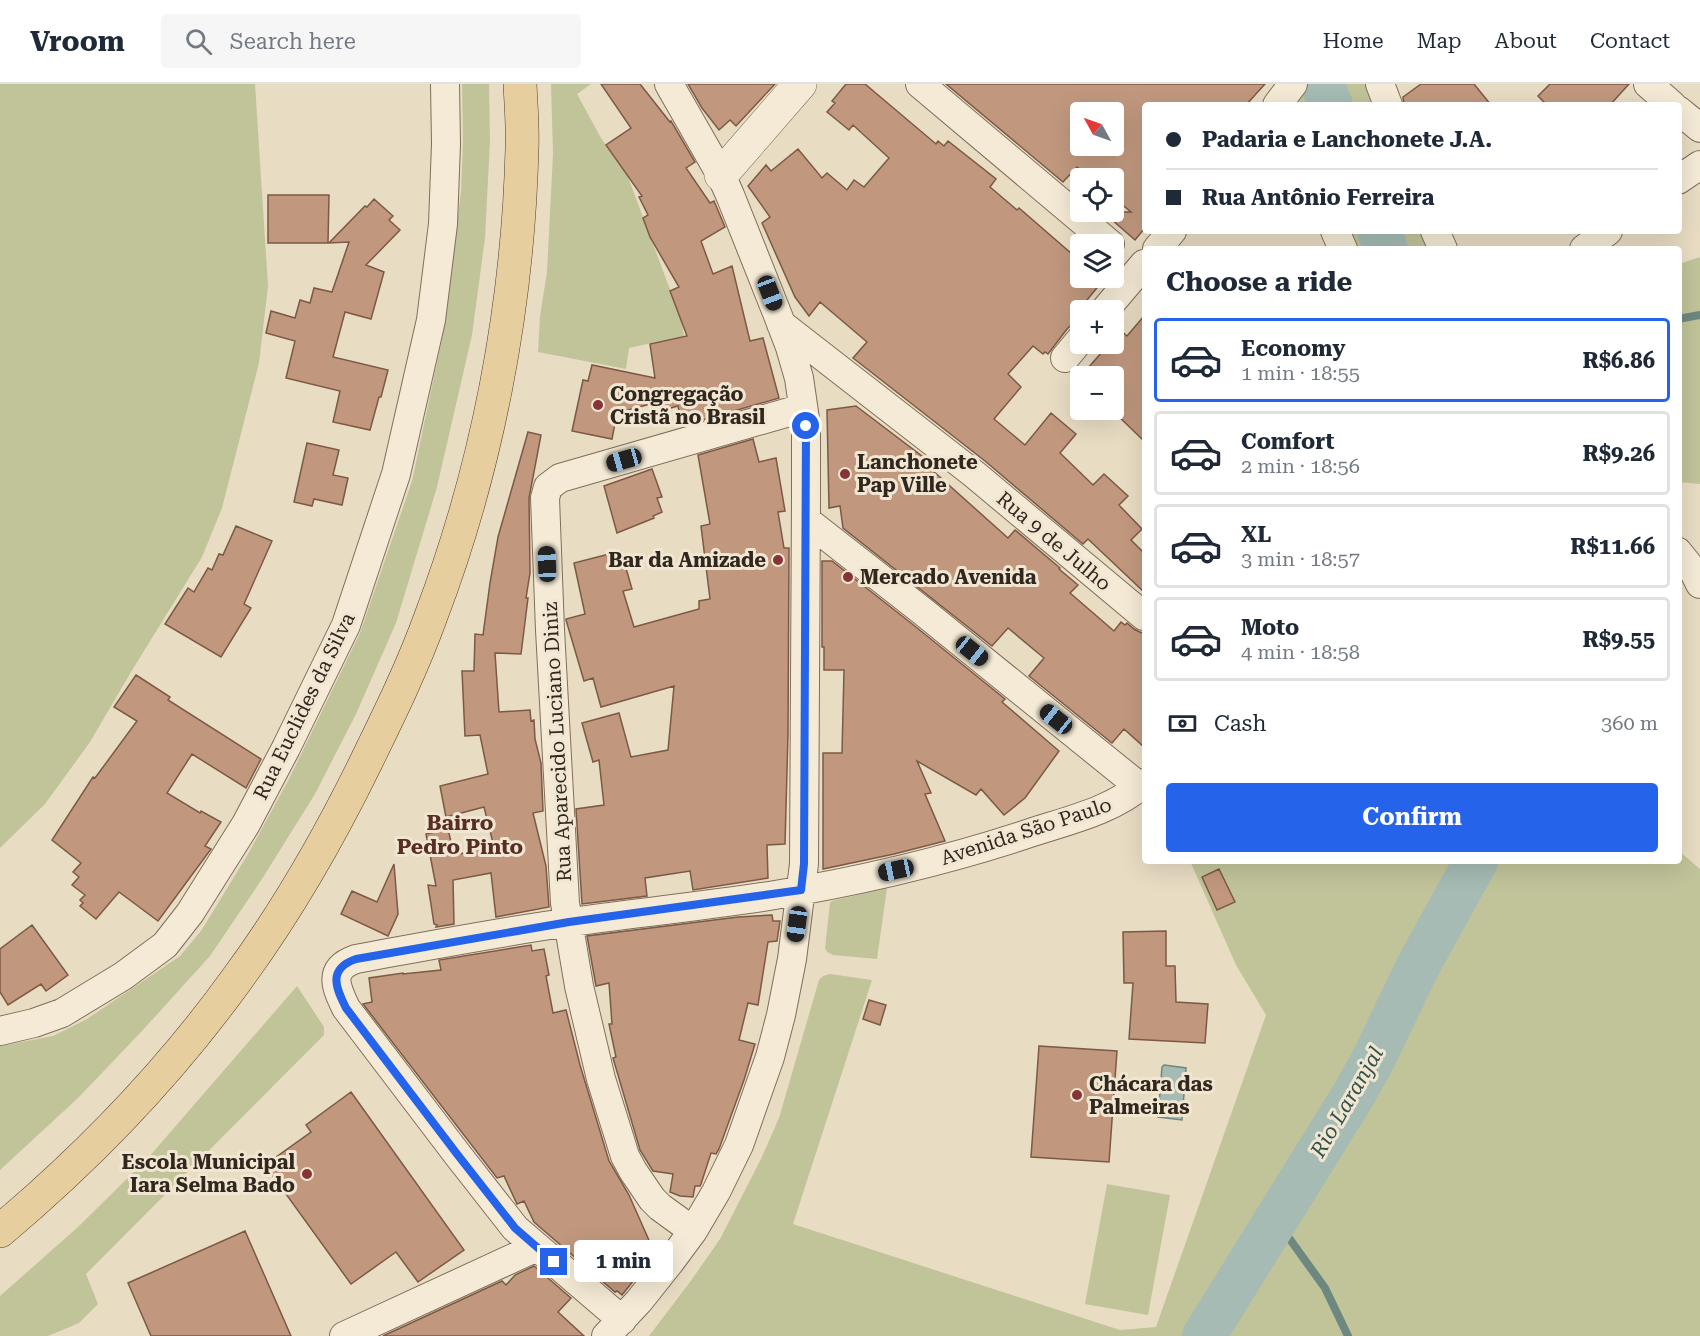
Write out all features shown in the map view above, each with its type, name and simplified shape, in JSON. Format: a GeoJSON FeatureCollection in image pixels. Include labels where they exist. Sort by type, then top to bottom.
{"type":"FeatureCollection","features":[{"type":"Feature","properties":{"kind":"main road"},"geometry":{"type":"LineString","coordinates":[[0,1231],[36,1201],[108,1131],[175,1058],[237,979],[293,895],[342,810],[402,688],[431,615],[462,523],[488,426],[503,342],[516,241],[522,148],[520,84]]}},
{"type":"Feature","properties":{"kind":"street","name":"Rua Euclides da Silva"},"geometry":{"type":"LineString","coordinates":[[0,1031],[62,1013],[123,976],[165,945],[190,913],[246,824],[346,625],[396,474],[431,320],[443,224],[446,144],[445,84]]}},
{"type":"Feature","properties":{"kind":"street"},"geometry":{"type":"LineString","coordinates":[[344,1336],[537,1247],[614,1328],[670,1262],[693,1231],[716,1192],[739,1145],[770,1057],[781,1015],[792,959],[804,864],[806,426],[799,378],[781,324],[721,175],[669,84]]}},
{"type":"Feature","properties":{"kind":"street"},"geometry":{"type":"LineString","coordinates":[[721,175],[800,84]]}},
{"type":"Feature","properties":{"kind":"street"},"geometry":{"type":"LineString","coordinates":[[920,84],[1098,234]]}},
{"type":"Feature","properties":{"kind":"street"},"geometry":{"type":"LineString","coordinates":[[1380,84],[1387,102]]}},
{"type":"Feature","properties":{"kind":"street"},"geometry":{"type":"LineString","coordinates":[[1648,84],[1669,102]]}},
{"type":"Feature","properties":{"kind":"street"},"geometry":{"type":"LineString","coordinates":[[1682,113],[1700,128]]}},
{"type":"Feature","properties":{"kind":"street"},"geometry":{"type":"LineString","coordinates":[[1682,177],[1700,165]]}},
{"type":"Feature","properties":{"kind":"street"},"geometry":{"type":"LineString","coordinates":[[1160,246],[1170,234]]}},
{"type":"Feature","properties":{"kind":"street"},"geometry":{"type":"LineString","coordinates":[[1588,246],[1604,234]]}},
{"type":"Feature","properties":{"kind":"street"},"geometry":{"type":"LineString","coordinates":[[1124,252],[1142,262]]}},
{"type":"Feature","properties":{"kind":"street"},"geometry":{"type":"LineString","coordinates":[[1114,300],[1142,268]]}},
{"type":"Feature","properties":{"kind":"street","name":"Rua 9 de Julho"},"geometry":{"type":"LineString","coordinates":[[781,324],[974,474],[1142,614]]}},
{"type":"Feature","properties":{"kind":"street"},"geometry":{"type":"LineString","coordinates":[[799,378],[849,377]]}},
{"type":"Feature","properties":{"kind":"street","name":"Rua Aparecido Luciano Diniz"},"geometry":{"type":"LineString","coordinates":[[693,1231],[660,1207],[638,1180],[626,1156],[595,1056],[579,986],[565,891],[551,653],[545,498],[552,483],[560,478],[803,408]]}},
{"type":"Feature","properties":{"kind":"street"},"geometry":{"type":"LineString","coordinates":[[806,520],[1142,785]]}},
{"type":"Feature","properties":{"kind":"street"},"geometry":{"type":"LineString","coordinates":[[1682,557],[1700,584]]}},
{"type":"Feature","properties":{"kind":"street","name":"Avenida São Paulo"},"geometry":{"type":"LineString","coordinates":[[537,1247],[515,1228],[346,1008],[337,990],[336,981],[340,970],[347,963],[356,959],[569,922],[801,890],[919,865],[987,847],[1098,810],[1120,800],[1142,785]]}},
{"type":"Feature","properties":{"kind":"green space"},"geometry":{"type":"Polygon","coordinates":[[[0,84],[255,84],[268,286],[259,363],[222,508],[202,557],[90,742],[45,804],[0,848],[0,84]]]}},
{"type":"Feature","properties":{"kind":"green space"},"geometry":{"type":"Polygon","coordinates":[[[462,84],[489,84],[490,141],[485,238],[472,335],[437,487],[396,623],[356,714],[315,794],[210,956],[78,1098],[0,1170],[0,1046],[53,1036],[87,1019],[180,956],[201,931],[248,854],[289,779],[360,633],[412,481],[442,339],[461,192],[462,84]]]}},
{"type":"Feature","properties":{"kind":"green space"},"geometry":{"type":"Polygon","coordinates":[[[551,84],[591,84],[577,94],[601,138],[628,177],[681,319],[684,336],[629,348],[626,369],[538,352],[540,316],[547,272],[553,154],[551,84]]]}},
{"type":"Feature","properties":{"kind":"green space"},"geometry":{"type":"Polygon","coordinates":[[[1301,84],[1371,84],[1378,102],[1293,102],[1301,84]]]}},
{"type":"Feature","properties":{"kind":"green space"},"geometry":{"type":"Polygon","coordinates":[[[1344,234],[1430,234],[1435,246],[1349,246],[1344,234]]]}},
{"type":"Feature","properties":{"kind":"green space"},"geometry":{"type":"Polygon","coordinates":[[[1700,257],[1700,484],[1682,482],[1682,263],[1700,257]]]}},
{"type":"Feature","properties":{"kind":"green space"},"geometry":{"type":"Polygon","coordinates":[[[1682,854],[1700,869],[1700,1336],[649,1336],[720,1239],[761,1159],[779,1118],[819,980],[830,974],[872,980],[793,1224],[1120,1330],[1156,1327],[1266,1015],[1236,965],[1191,864],[1682,864],[1682,854]]]}},
{"type":"Feature","properties":{"kind":"green space"},"geometry":{"type":"Polygon","coordinates":[[[887,888],[877,959],[833,955],[827,952],[825,948],[830,903],[887,888]]]}},
{"type":"Feature","properties":{"kind":"green space"},"geometry":{"type":"Polygon","coordinates":[[[297,986],[324,1027],[324,1035],[86,1274],[98,1304],[79,1323],[48,1336],[0,1336],[0,1296],[78,1227],[148,1158],[297,986]]]}},
{"type":"Feature","properties":{"kind":"green space"},"geometry":{"type":"Polygon","coordinates":[[[1107,1184],[1170,1195],[1148,1315],[1085,1304],[1107,1184]]]}},
{"type":"Feature","properties":{"kind":"water"},"geometry":{"type":"Polygon","coordinates":[[[1464,864],[1488,864],[1418,966],[1441,909],[1464,864]]]}},
{"type":"Feature","properties":{"kind":"water"},"geometry":{"type":"Polygon","coordinates":[[[1164,1065],[1186,1068],[1182,1120],[1158,1117],[1164,1065]]]}},
{"type":"Feature","properties":{"kind":"building"},"geometry":{"type":"Polygon","coordinates":[[[601,84],[640,84],[671,121],[695,162],[686,168],[710,203],[714,201],[725,227],[701,241],[713,274],[732,266],[750,341],[763,338],[779,398],[682,426],[678,406],[656,412],[654,403],[617,413],[612,439],[572,431],[583,380],[588,381],[592,365],[655,378],[650,344],[687,336],[670,291],[679,287],[650,237],[643,218],[648,215],[639,197],[642,196],[606,145],[631,128],[601,84]]]}},
{"type":"Feature","properties":{"kind":"building"},"geometry":{"type":"Polygon","coordinates":[[[688,84],[775,84],[736,126],[730,120],[719,130],[702,108],[688,84]]]}},
{"type":"Feature","properties":{"kind":"building"},"geometry":{"type":"Polygon","coordinates":[[[846,84],[865,84],[936,144],[938,141],[944,146],[948,141],[996,179],[990,187],[1017,210],[1019,208],[1070,252],[1070,288],[1097,288],[1087,300],[1070,300],[1070,326],[1048,354],[1045,352],[1043,354],[1033,346],[1008,374],[1021,387],[994,419],[1025,445],[1051,413],[1076,434],[1060,453],[1093,485],[1104,474],[1128,496],[1119,505],[1142,529],[1131,540],[1142,551],[1142,590],[1088,539],[1083,544],[985,461],[853,358],[867,342],[820,302],[809,316],[795,297],[762,223],[770,217],[748,186],[766,165],[771,171],[798,149],[822,178],[827,173],[847,190],[854,180],[864,187],[889,158],[853,125],[849,130],[827,112],[835,103],[832,101],[846,84]]]}},
{"type":"Feature","properties":{"kind":"building"},"geometry":{"type":"Polygon","coordinates":[[[946,84],[1265,84],[1249,102],[1142,102],[1142,231],[1135,240],[1114,222],[1124,222],[1124,212],[1131,212],[1124,206],[1124,168],[1070,168],[1070,174],[1063,182],[946,84]]]}},
{"type":"Feature","properties":{"kind":"building"},"geometry":{"type":"Polygon","coordinates":[[[1421,84],[1474,84],[1489,102],[1404,102],[1403,97],[1421,84]]]}},
{"type":"Feature","properties":{"kind":"building"},"geometry":{"type":"Polygon","coordinates":[[[1550,84],[1629,84],[1613,102],[1544,102],[1538,96],[1550,84]]]}},
{"type":"Feature","properties":{"kind":"building"},"geometry":{"type":"Polygon","coordinates":[[[268,195],[329,195],[328,243],[268,243],[268,195]]]}},
{"type":"Feature","properties":{"kind":"building"},"geometry":{"type":"Polygon","coordinates":[[[374,199],[393,216],[389,220],[400,230],[366,265],[384,272],[371,319],[345,312],[333,357],[388,370],[370,430],[333,422],[340,391],[286,378],[295,341],[266,333],[271,311],[295,318],[300,300],[310,303],[314,288],[332,292],[349,242],[329,243],[374,199]]]}},
{"type":"Feature","properties":{"kind":"building"},"geometry":{"type":"Polygon","coordinates":[[[1142,318],[1142,439],[1122,420],[1124,366],[1090,366],[1100,354],[1124,354],[1124,333],[1127,336],[1142,318]]]}},
{"type":"Feature","properties":{"kind":"building"},"geometry":{"type":"Polygon","coordinates":[[[856,406],[935,466],[932,470],[1008,538],[1015,530],[1060,568],[1078,585],[1070,593],[1114,631],[1121,622],[1125,625],[1127,623],[1142,633],[1142,745],[1124,729],[1112,743],[1029,676],[1044,658],[1008,628],[992,646],[843,528],[840,506],[829,508],[827,410],[856,406]]]}},
{"type":"Feature","properties":{"kind":"building"},"geometry":{"type":"Polygon","coordinates":[[[528,432],[541,435],[529,498],[530,573],[521,654],[495,653],[499,712],[530,710],[531,721],[534,720],[535,739],[541,763],[543,811],[533,813],[546,866],[549,907],[496,917],[491,873],[453,880],[454,924],[436,927],[428,885],[436,886],[426,834],[448,829],[454,855],[494,847],[484,807],[446,817],[440,786],[488,774],[480,735],[465,736],[462,671],[474,671],[475,634],[483,635],[498,537],[528,432]]]}},
{"type":"Feature","properties":{"kind":"building"},"geometry":{"type":"Polygon","coordinates":[[[753,439],[759,462],[776,458],[785,511],[778,512],[784,548],[789,548],[785,844],[767,845],[768,878],[693,890],[690,871],[645,878],[647,896],[582,904],[576,809],[604,805],[599,760],[593,762],[582,723],[619,713],[631,757],[668,750],[674,686],[601,707],[593,678],[584,681],[566,620],[585,614],[574,563],[621,551],[632,589],[623,591],[634,627],[699,609],[699,601],[710,599],[701,526],[710,524],[698,455],[753,439]]]}},
{"type":"Feature","properties":{"kind":"building"},"geometry":{"type":"Polygon","coordinates":[[[307,443],[339,450],[333,475],[348,478],[342,505],[314,499],[312,506],[294,502],[307,443]]]}},
{"type":"Feature","properties":{"kind":"building"},"geometry":{"type":"Polygon","coordinates":[[[652,469],[662,497],[657,498],[662,512],[653,516],[654,518],[617,533],[604,486],[652,469]]]}},
{"type":"Feature","properties":{"kind":"building"},"geometry":{"type":"Polygon","coordinates":[[[236,526],[272,541],[244,604],[251,608],[221,657],[165,624],[188,588],[194,592],[208,568],[212,570],[219,554],[223,555],[236,526]]]}},
{"type":"Feature","properties":{"kind":"building"},"geometry":{"type":"Polygon","coordinates":[[[822,561],[832,561],[911,623],[1005,699],[1002,702],[1059,751],[1025,798],[1004,815],[981,789],[976,795],[917,761],[931,793],[925,794],[945,841],[823,869],[823,753],[842,753],[844,670],[824,670],[822,561]]]}},
{"type":"Feature","properties":{"kind":"building"},"geometry":{"type":"Polygon","coordinates":[[[136,675],[170,697],[168,700],[261,759],[246,788],[192,754],[167,793],[200,813],[201,811],[221,822],[205,846],[211,849],[158,921],[119,892],[96,919],[80,906],[83,903],[80,900],[85,895],[72,885],[79,877],[73,872],[81,863],[52,840],[93,777],[95,778],[137,721],[114,707],[136,675]]]}},
{"type":"Feature","properties":{"kind":"building"},"geometry":{"type":"Polygon","coordinates":[[[394,864],[398,914],[388,936],[341,914],[352,891],[377,902],[394,864]]]}},
{"type":"Feature","properties":{"kind":"building"},"geometry":{"type":"Polygon","coordinates":[[[1219,869],[1235,902],[1217,910],[1202,877],[1219,869]]]}},
{"type":"Feature","properties":{"kind":"building"},"geometry":{"type":"Polygon","coordinates":[[[772,915],[773,921],[780,921],[777,941],[768,942],[758,1005],[748,1003],[739,1040],[755,1044],[744,1080],[719,1149],[716,1154],[711,1153],[700,1186],[695,1186],[693,1197],[680,1196],[670,1192],[673,1174],[653,1171],[640,1150],[613,1058],[616,1057],[609,1024],[612,1024],[609,983],[596,986],[587,936],[738,917],[772,915]]]}},
{"type":"Feature","properties":{"kind":"building"},"geometry":{"type":"Polygon","coordinates":[[[32,925],[68,975],[46,991],[41,984],[8,1005],[0,992],[0,949],[32,925]]]}},
{"type":"Feature","properties":{"kind":"building"},"geometry":{"type":"Polygon","coordinates":[[[1166,931],[1166,966],[1175,966],[1176,1002],[1208,1004],[1205,1043],[1129,1039],[1133,983],[1124,983],[1123,932],[1166,931]]]}},
{"type":"Feature","properties":{"kind":"building"},"geometry":{"type":"Polygon","coordinates":[[[531,945],[532,951],[544,949],[553,1013],[566,1010],[609,1161],[629,1195],[655,1254],[622,1295],[615,1292],[534,1222],[524,1201],[517,1204],[504,1176],[497,1178],[363,1004],[372,1002],[369,978],[441,970],[439,960],[531,945]]]}},
{"type":"Feature","properties":{"kind":"building"},"geometry":{"type":"Polygon","coordinates":[[[869,1000],[886,1005],[880,1025],[863,1019],[869,1000]]]}},
{"type":"Feature","properties":{"kind":"building"},"geometry":{"type":"Polygon","coordinates":[[[1039,1046],[1117,1051],[1109,1162],[1031,1157],[1039,1046]]]}},
{"type":"Feature","properties":{"kind":"building"},"geometry":{"type":"Polygon","coordinates":[[[351,1092],[464,1250],[418,1282],[396,1252],[351,1284],[265,1165],[311,1132],[306,1125],[351,1092]]]}},
{"type":"Feature","properties":{"kind":"building"},"geometry":{"type":"Polygon","coordinates":[[[245,1231],[291,1336],[151,1336],[128,1283],[245,1231]]]}},
{"type":"Feature","properties":{"kind":"building"},"geometry":{"type":"Polygon","coordinates":[[[534,1266],[571,1298],[558,1312],[584,1336],[383,1336],[502,1281],[506,1285],[515,1275],[534,1266]]]}},
{"type":"Feature","properties":{"kind":"waterway","name":"Rio Laranjal"},"geometry":{"type":"LineString","coordinates":[[1322,84],[1330,102]]}},
{"type":"Feature","properties":{"kind":"waterway","name":"Rio Laranjal"},"geometry":{"type":"LineString","coordinates":[[1380,234],[1385,246]]}},
{"type":"Feature","properties":{"kind":"waterway"},"geometry":{"type":"LineString","coordinates":[[1682,318],[1700,315]]}},
{"type":"Feature","properties":{"kind":"waterway","name":"Rio Laranjal"},"geometry":{"type":"LineString","coordinates":[[1204,1336],[1354,1094],[1418,966],[1474,864]]}},
{"type":"Feature","properties":{"kind":"waterway"},"geometry":{"type":"LineString","coordinates":[[1276,1220],[1325,1288],[1348,1336]]}},
{"type":"Feature","properties":{"kind":"place","name":"Congregação Cristã no Brasil"},"geometry":{"type":"Point","coordinates":[598,405]}},
{"type":"Feature","properties":{"kind":"place","name":"Lanchonete Pap Ville"},"geometry":{"type":"Point","coordinates":[845,474]}},
{"type":"Feature","properties":{"kind":"place","name":"Bar da Amizade"},"geometry":{"type":"Point","coordinates":[778,560]}},
{"type":"Feature","properties":{"kind":"place","name":"Mercado Avenida"},"geometry":{"type":"Point","coordinates":[848,577]}},
{"type":"Feature","properties":{"kind":"place","name":"Chácara das Palmeiras"},"geometry":{"type":"Point","coordinates":[1077,1095]}},
{"type":"Feature","properties":{"kind":"place","name":"Escola Municipal Iara Selma Bado"},"geometry":{"type":"Point","coordinates":[307,1174]}},
{"type":"Feature","properties":{"kind":"district","name":"Bairro Pedro Pinto"},"geometry":{"type":"Point","coordinates":[460,835]}},
{"type":"Feature","properties":{"kind":"route"},"geometry":{"type":"LineString","coordinates":[[554,1262],[515,1228],[346,1008],[337,990],[337,976],[343,966],[356,959],[569,922],[801,890],[804,864],[806,426]]}}]}
